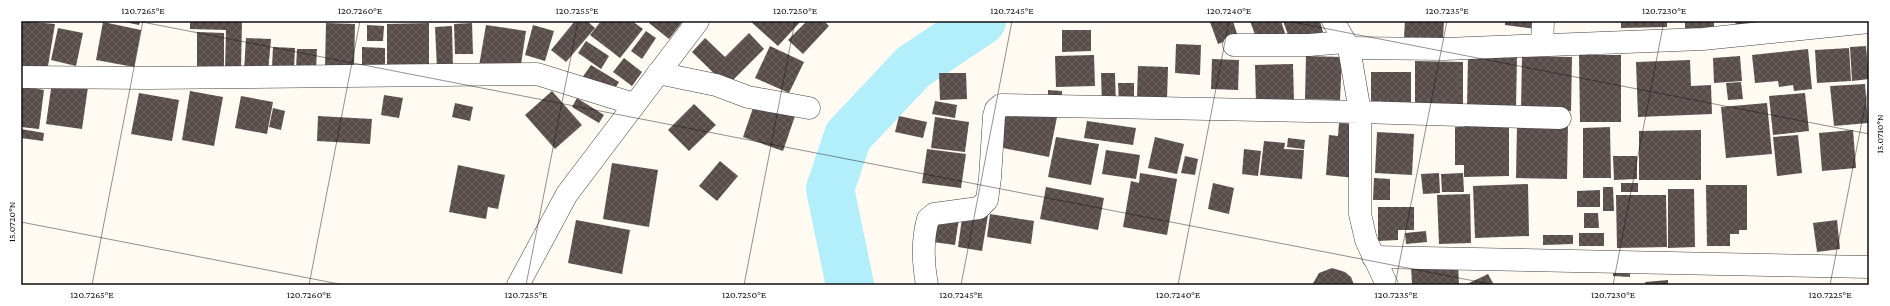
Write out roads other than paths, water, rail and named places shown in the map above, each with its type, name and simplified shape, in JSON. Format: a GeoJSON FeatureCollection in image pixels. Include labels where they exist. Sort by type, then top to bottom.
{"type":"FeatureCollection","features":[{"type":"Feature","properties":{"kind":"street"},"geometry":{"type":"LineString","coordinates":[[518,285],[566,194],[698,21]]}},
{"type":"Feature","properties":{"kind":"street"},"geometry":{"type":"LineString","coordinates":[[1333,21],[1347,45],[1360,112],[1360,214],[1366,240],[1387,285]]}},
{"type":"Feature","properties":{"kind":"street"},"geometry":{"type":"LineString","coordinates":[[1542,46],[1543,21]]}},
{"type":"Feature","properties":{"kind":"street"},"geometry":{"type":"LineString","coordinates":[[1234,45],[1347,45],[1445,49],[1542,46],[1703,39],[1869,22]]}},
{"type":"Feature","properties":{"kind":"street"},"geometry":{"type":"LineString","coordinates":[[658,73],[716,85],[748,97],[809,108]]}},
{"type":"Feature","properties":{"kind":"street"},"geometry":{"type":"LineString","coordinates":[[21,77],[148,78],[537,74],[634,104]]}},
{"type":"Feature","properties":{"kind":"street"},"geometry":{"type":"LineString","coordinates":[[927,285],[924,269],[924,242],[928,219],[934,214],[979,208],[987,200],[994,116],[996,109],[1001,105],[1360,112],[1560,118]]}},
{"type":"Feature","properties":{"kind":"street"},"geometry":{"type":"LineString","coordinates":[[1373,257],[1869,267]]}},
{"type":"Feature","properties":{"kind":"waterway"},"geometry":{"type":"LineString","coordinates":[[850,285],[830,189],[848,136],[913,67],[982,21]]}}]}
